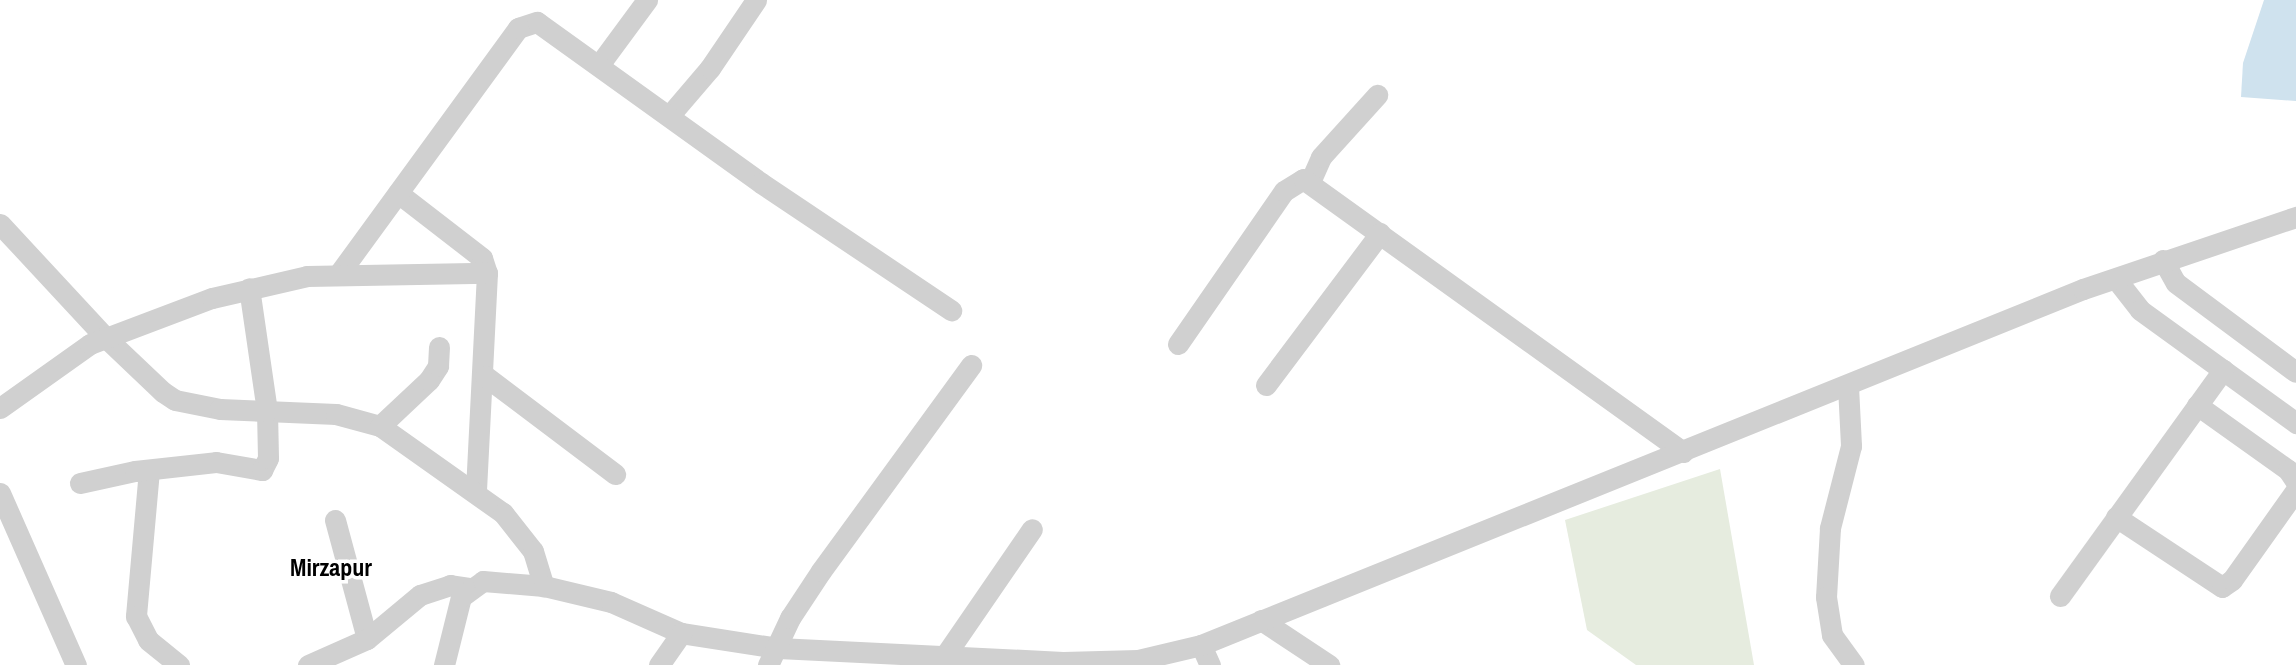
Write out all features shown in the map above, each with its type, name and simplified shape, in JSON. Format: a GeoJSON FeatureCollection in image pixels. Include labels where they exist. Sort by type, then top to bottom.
{"type":"FeatureCollection","features":[{"type":"Feature","properties":{"kind":"street"},"geometry":{"type":"LineString","coordinates":[[600,65],[646,0]]}},
{"type":"Feature","properties":{"kind":"street"},"geometry":{"type":"LineString","coordinates":[[669,116],[710,68],[756,0]]}},
{"type":"Feature","properties":{"kind":"street"},"geometry":{"type":"LineString","coordinates":[[338,275],[518,28],[537,22],[951,310]]}},
{"type":"Feature","properties":{"kind":"street"},"geometry":{"type":"LineString","coordinates":[[1310,182],[1321,157],[1377,95]]}},
{"type":"Feature","properties":{"kind":"street"},"geometry":{"type":"LineString","coordinates":[[1178,344],[1284,191],[1297,179],[1310,182],[1683,452]]}},
{"type":"Feature","properties":{"kind":"street"},"geometry":{"type":"LineString","coordinates":[[398,193],[482,258],[487,274],[485,376],[475,493]]}},
{"type":"Feature","properties":{"kind":"street"},"geometry":{"type":"LineString","coordinates":[[308,665],[367,639],[420,595],[450,585],[469,588],[483,582],[544,586],[611,602],[681,633],[773,656],[944,657],[1099,662],[1138,660],[1201,645],[2162,260],[2296,217]]}},
{"type":"Feature","properties":{"kind":"street"},"geometry":{"type":"LineString","coordinates":[[0,224],[105,337],[175,400],[267,411],[336,414],[380,426],[475,493],[525,537],[544,586]]}},
{"type":"Feature","properties":{"kind":"street"},"geometry":{"type":"LineString","coordinates":[[1266,385],[1380,233]]}},
{"type":"Feature","properties":{"kind":"street"},"geometry":{"type":"LineString","coordinates":[[2162,260],[2176,283],[2296,372]]}},
{"type":"Feature","properties":{"kind":"street"},"geometry":{"type":"LineString","coordinates":[[0,408],[67,358],[105,337],[169,311],[249,288],[285,279],[338,275],[487,274]]}},
{"type":"Feature","properties":{"kind":"street"},"geometry":{"type":"LineString","coordinates":[[2116,279],[2132,303],[2296,423]]}},
{"type":"Feature","properties":{"kind":"street"},"geometry":{"type":"LineString","coordinates":[[80,483],[149,470],[216,463],[262,470],[268,458],[267,411],[249,288]]}},
{"type":"Feature","properties":{"kind":"street"},"geometry":{"type":"LineString","coordinates":[[380,426],[429,380],[438,366],[439,347]]}},
{"type":"Feature","properties":{"kind":"street"},"geometry":{"type":"LineString","coordinates":[[773,656],[790,618],[821,571],[971,365]]}},
{"type":"Feature","properties":{"kind":"street"},"geometry":{"type":"LineString","coordinates":[[2060,596],[2223,370]]}},
{"type":"Feature","properties":{"kind":"street"},"geometry":{"type":"LineString","coordinates":[[485,376],[615,474]]}},
{"type":"Feature","properties":{"kind":"street"},"geometry":{"type":"LineString","coordinates":[[1848,386],[1852,446],[1830,528],[1825,597],[1832,635],[1854,665]]}},
{"type":"Feature","properties":{"kind":"street"},"geometry":{"type":"LineString","coordinates":[[2197,405],[2293,470]]}},
{"type":"Feature","properties":{"kind":"street"},"geometry":{"type":"LineString","coordinates":[[149,470],[136,617],[148,640],[178,665]]}},
{"type":"Feature","properties":{"kind":"street"},"geometry":{"type":"LineString","coordinates":[[2116,517],[2222,587],[2239,571],[2296,490]]}},
{"type":"Feature","properties":{"kind":"street"},"geometry":{"type":"LineString","coordinates":[[1,499],[76,665]]}},
{"type":"Feature","properties":{"kind":"street"},"geometry":{"type":"LineString","coordinates":[[334,520],[367,639]]}},
{"type":"Feature","properties":{"kind":"street"},"geometry":{"type":"LineString","coordinates":[[944,657],[1032,529]]}},
{"type":"Feature","properties":{"kind":"street"},"geometry":{"type":"LineString","coordinates":[[444,665],[453,617],[469,588]]}},
{"type":"Feature","properties":{"kind":"street"},"geometry":{"type":"LineString","coordinates":[[1261,620],[1329,665]]}},
{"type":"Feature","properties":{"kind":"street"},"geometry":{"type":"LineString","coordinates":[[659,665],[681,633]]}},
{"type":"Feature","properties":{"kind":"street"},"geometry":{"type":"LineString","coordinates":[[1201,645],[1210,665]]}},
{"type":"Feature","properties":{"kind":"shaded area"},"geometry":{"type":"Polygon","coordinates":[[[1720,469],[1754,665],[1636,665],[1587,630],[1565,520],[1720,469]]]}},
{"type":"Feature","properties":{"kind":"water"},"geometry":{"type":"Polygon","coordinates":[[[2264,0],[2296,0],[2296,101],[2241,97],[2243,63],[2264,0]]]}},
{"type":"Feature","properties":{"kind":"district","name":"Mirzapur"},"geometry":{"type":"Point","coordinates":[331,568]}}]}
